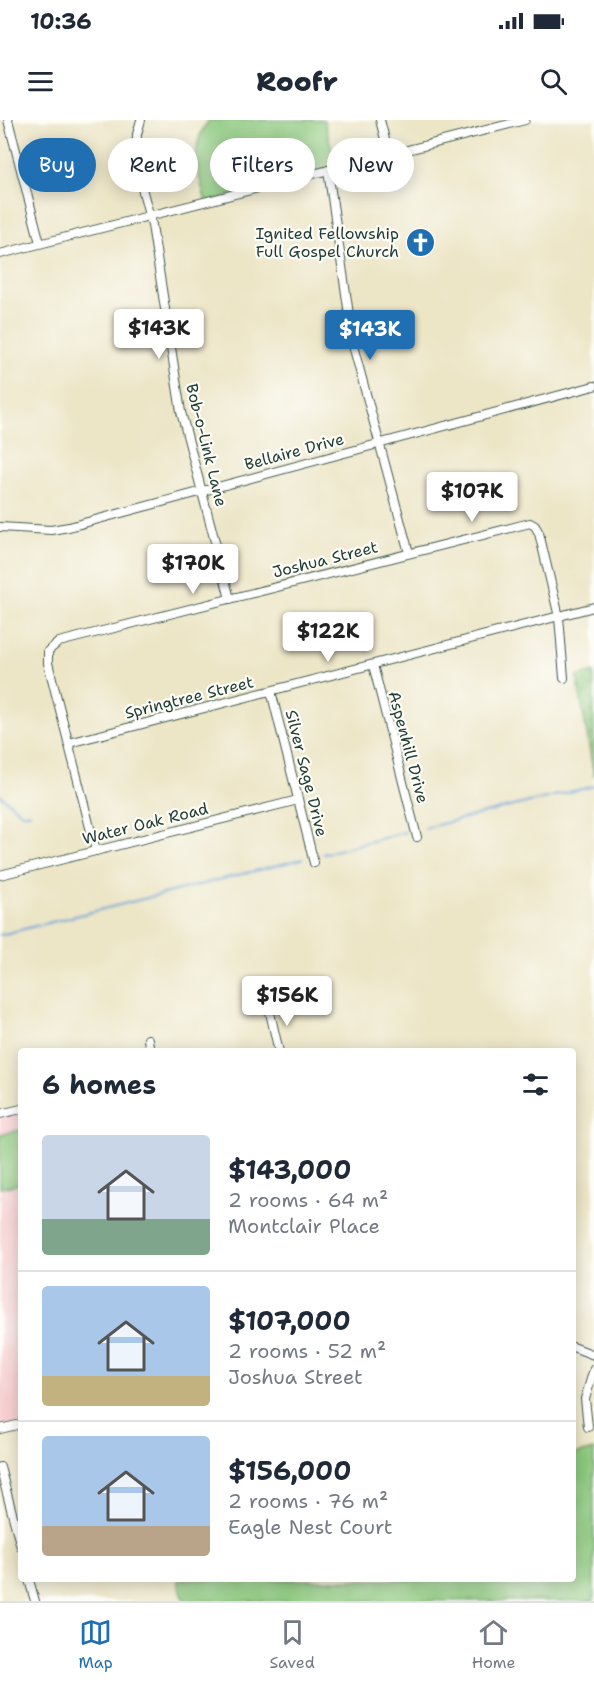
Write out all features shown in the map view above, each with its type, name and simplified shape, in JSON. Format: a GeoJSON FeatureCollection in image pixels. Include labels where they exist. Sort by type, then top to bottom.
{"type":"FeatureCollection","features":[{"type":"Feature","properties":{"kind":"street"},"geometry":{"type":"LineString","coordinates":[[8,120],[40,243]]}},
{"type":"Feature","properties":{"kind":"street","name":"Bob-o-Link Lane"},"geometry":{"type":"LineString","coordinates":[[141,120],[135,159],[150,216],[181,412],[230,599]]}},
{"type":"Feature","properties":{"kind":"street"},"geometry":{"type":"LineString","coordinates":[[380,120],[385,138]]}},
{"type":"Feature","properties":{"kind":"street"},"geometry":{"type":"LineString","coordinates":[[414,148],[525,120]]}},
{"type":"Feature","properties":{"kind":"street"},"geometry":{"type":"LineString","coordinates":[[0,254],[327,170]]}},
{"type":"Feature","properties":{"kind":"street"},"geometry":{"type":"LineString","coordinates":[[331,192],[354,349],[409,553]]}},
{"type":"Feature","properties":{"kind":"street","name":"Bellaire Drive"},"geometry":{"type":"LineString","coordinates":[[0,526],[62,529],[594,386]]}},
{"type":"Feature","properties":{"kind":"street","name":"Joshua Street"},"geometry":{"type":"LineString","coordinates":[[96,851],[48,663],[47,655],[52,646],[523,524],[533,524],[539,533],[559,617]]}},
{"type":"Feature","properties":{"kind":"street","name":"Springtree Street"},"geometry":{"type":"LineString","coordinates":[[69,743],[594,608]]}},
{"type":"Feature","properties":{"kind":"street"},"geometry":{"type":"LineString","coordinates":[[559,617],[564,678]]}},
{"type":"Feature","properties":{"kind":"street","name":"Aspenhill Drive"},"geometry":{"type":"LineString","coordinates":[[373,665],[417,837]]}},
{"type":"Feature","properties":{"kind":"street","name":"Silver Sage Drive"},"geometry":{"type":"LineString","coordinates":[[271,692],[314,862]]}},
{"type":"Feature","properties":{"kind":"street","name":"Water Oak Road"},"geometry":{"type":"LineString","coordinates":[[0,875],[298,800]]}},
{"type":"Feature","properties":{"kind":"street"},"geometry":{"type":"LineString","coordinates":[[269,1008],[278,1048]]}},
{"type":"Feature","properties":{"kind":"street"},"geometry":{"type":"LineString","coordinates":[[148,1039],[149,1048]]}},
{"type":"Feature","properties":{"kind":"street"},"geometry":{"type":"LineString","coordinates":[[0,1114],[18,1110]]}},
{"type":"Feature","properties":{"kind":"street"},"geometry":{"type":"LineString","coordinates":[[576,1348],[594,1355]]}},
{"type":"Feature","properties":{"kind":"street"},"geometry":{"type":"LineString","coordinates":[[588,1427],[585,1399],[594,1370]]}},
{"type":"Feature","properties":{"kind":"street"},"geometry":{"type":"LineString","coordinates":[[0,1429],[18,1425]]}},
{"type":"Feature","properties":{"kind":"street"},"geometry":{"type":"LineString","coordinates":[[0,1467],[18,1536]]}},
{"type":"Feature","properties":{"kind":"street"},"geometry":{"type":"LineString","coordinates":[[30,1582],[35,1601]]}},
{"type":"Feature","properties":{"kind":"shaded area"},"geometry":{"type":"Polygon","coordinates":[[[18,1110],[18,1425],[0,1429],[0,1114],[18,1110]]]}},
{"type":"Feature","properties":{"kind":"green space"},"geometry":{"type":"Polygon","coordinates":[[[209,120],[324,120],[329,138],[327,138],[327,171],[315,174],[315,138],[210,138],[210,192],[244,192],[206,202],[198,170],[198,145],[209,120]]]}},
{"type":"Feature","properties":{"kind":"green space"},"geometry":{"type":"Polygon","coordinates":[[[594,672],[594,776],[577,677],[594,672]]]}},
{"type":"Feature","properties":{"kind":"green space"},"geometry":{"type":"Polygon","coordinates":[[[18,1131],[18,1185],[0,1188],[0,1134],[18,1131]]]}},
{"type":"Feature","properties":{"kind":"green space"},"geometry":{"type":"Polygon","coordinates":[[[594,1450],[594,1601],[184,1601],[179,1582],[576,1582],[576,1454],[594,1450]]]}},
{"type":"Feature","properties":{"kind":"waterway"},"geometry":{"type":"LineString","coordinates":[[425,828],[594,786]]}},
{"type":"Feature","properties":{"kind":"waterway"},"geometry":{"type":"LineString","coordinates":[[0,795],[22,813],[30,813]]}},
{"type":"Feature","properties":{"kind":"waterway"},"geometry":{"type":"LineString","coordinates":[[323,854],[405,832]]}},
{"type":"Feature","properties":{"kind":"waterway"},"geometry":{"type":"LineString","coordinates":[[0,935],[302,859]]}},
{"type":"Feature","properties":{"kind":"place","name":"Ignited Fellowship Full Gospel Church"},"geometry":{"type":"Point","coordinates":[420,242]}}]}
